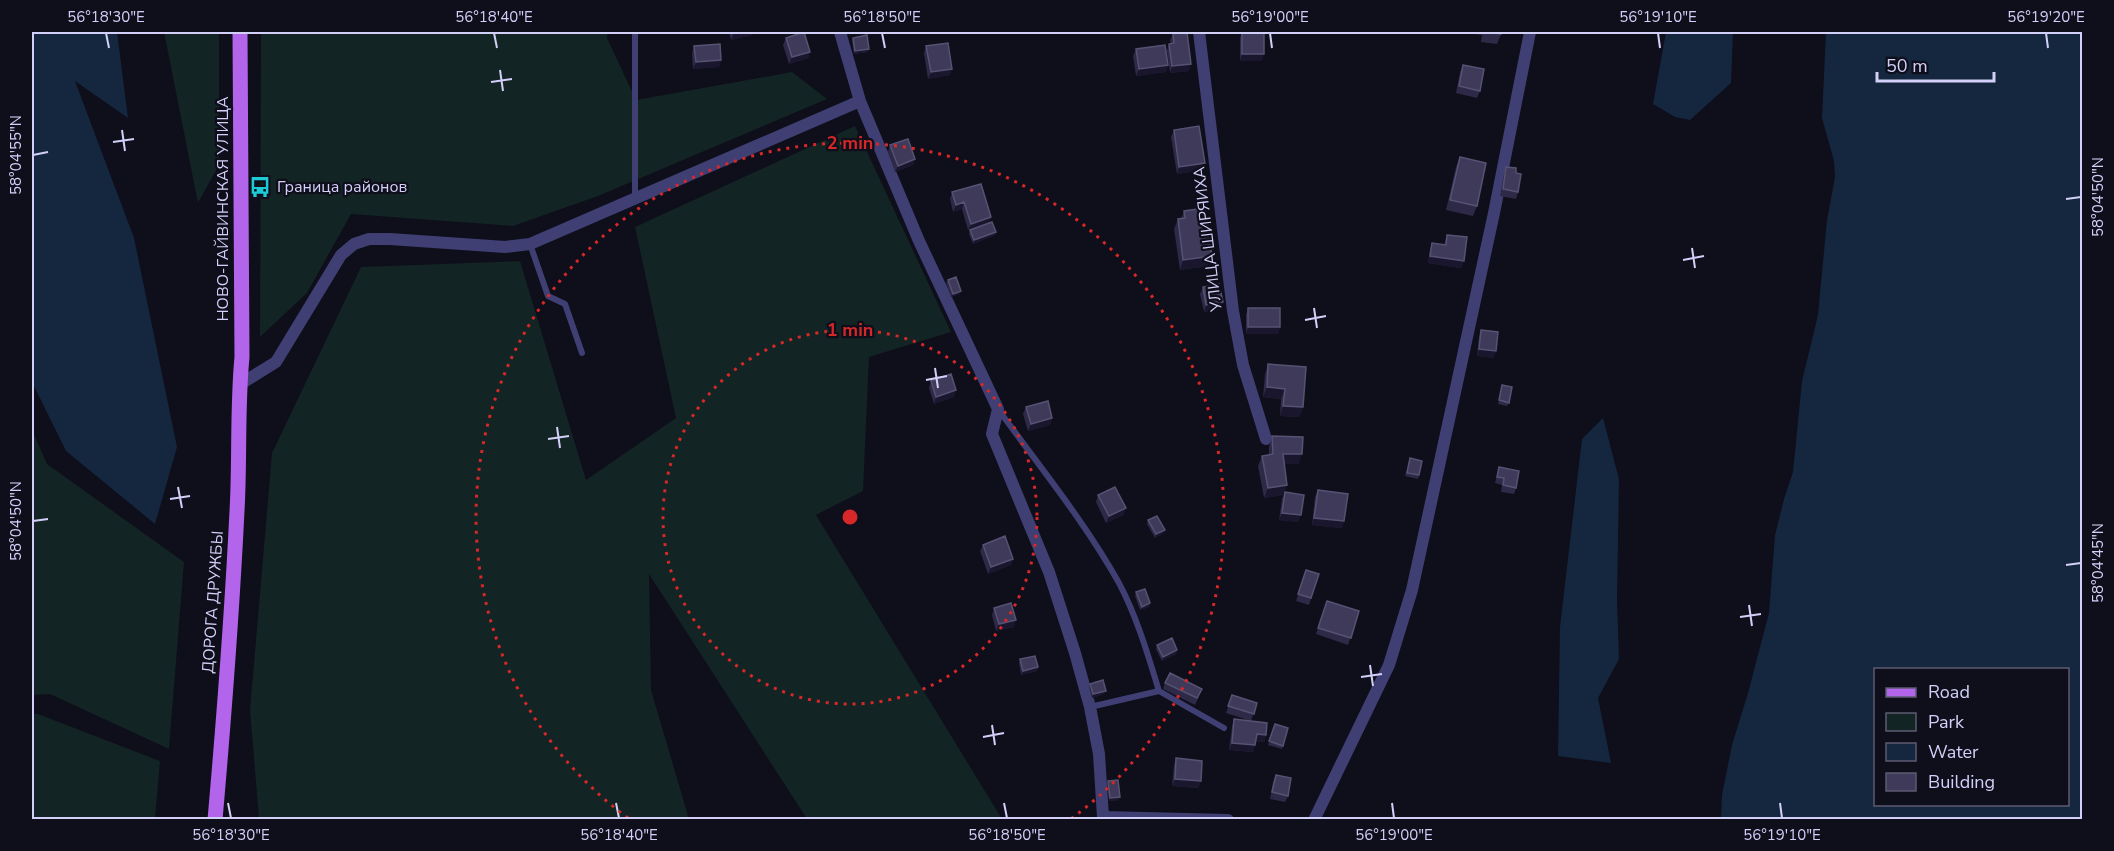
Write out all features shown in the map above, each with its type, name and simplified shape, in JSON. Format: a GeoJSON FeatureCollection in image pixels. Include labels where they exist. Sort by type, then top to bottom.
{"type":"FeatureCollection","features":[{"type":"Feature","properties":{"kind":"main road","name":"НОВО-ГАЙВИНСКАЯ УЛИЦА"},"geometry":{"type":"LineString","coordinates":[[239,386],[242,357],[240,32]]}},
{"type":"Feature","properties":{"kind":"main road","name":"ДОРОГА ДРУЖБЫ"},"geometry":{"type":"LineString","coordinates":[[215,819],[225,708],[237,510],[239,386]]}},
{"type":"Feature","properties":{"kind":"street"},"geometry":{"type":"LineString","coordinates":[[840,32],[860,101],[919,241],[998,409],[992,434],[1049,572],[1076,653],[1090,707],[1098,754],[1102,818],[1228,819]]}},
{"type":"Feature","properties":{"kind":"street","name":"УЛИЦА ШИРЯИХА"},"geometry":{"type":"LineString","coordinates":[[1199,32],[1233,311],[1243,365],[1266,439]]}},
{"type":"Feature","properties":{"kind":"street"},"geometry":{"type":"LineString","coordinates":[[1314,819],[1389,665],[1412,590],[1494,213],[1530,32]]}},
{"type":"Feature","properties":{"kind":"street"},"geometry":{"type":"LineString","coordinates":[[239,386],[276,362],[341,255],[354,244],[369,239],[505,247],[530,244],[860,101]]}},
{"type":"Feature","properties":{"kind":"lane"},"geometry":{"type":"LineString","coordinates":[[635,32],[635,198]]}},
{"type":"Feature","properties":{"kind":"lane"},"geometry":{"type":"LineString","coordinates":[[530,244],[548,296],[565,304],[582,353]]}},
{"type":"Feature","properties":{"kind":"lane"},"geometry":{"type":"LineString","coordinates":[[998,409],[1089,535],[1119,585],[1144,642],[1159,691]]}},
{"type":"Feature","properties":{"kind":"lane"},"geometry":{"type":"LineString","coordinates":[[1090,707],[1159,691],[1224,728]]}},
{"type":"Feature","properties":{"kind":"green space"},"geometry":{"type":"Polygon","coordinates":[[[164,32],[219,32],[219,165],[198,203],[164,32]]]}},
{"type":"Feature","properties":{"kind":"green space"},"geometry":{"type":"Polygon","coordinates":[[[261,32],[608,32],[607,38],[636,100],[792,72],[827,99],[598,196],[513,226],[351,214],[307,293],[260,337],[261,32]]]}},
{"type":"Feature","properties":{"kind":"green space"},"geometry":{"type":"Polygon","coordinates":[[[855,126],[951,332],[869,357],[863,491],[816,515],[1002,819],[807,819],[649,574],[651,690],[689,819],[259,819],[250,710],[272,453],[361,267],[520,261],[586,480],[676,418],[635,227],[855,126]]]}},
{"type":"Feature","properties":{"kind":"green space"},"geometry":{"type":"Polygon","coordinates":[[[32,430],[47,464],[184,562],[169,749],[50,694],[32,695],[32,430]]]}},
{"type":"Feature","properties":{"kind":"green space"},"geometry":{"type":"Polygon","coordinates":[[[32,714],[38,714],[160,761],[155,819],[32,819],[32,714]]]}},
{"type":"Feature","properties":{"kind":"water"},"geometry":{"type":"Polygon","coordinates":[[[32,32],[117,32],[128,118],[75,81],[134,238],[177,447],[155,524],[66,451],[32,382],[32,32]]]}},
{"type":"Feature","properties":{"kind":"water"},"geometry":{"type":"Polygon","coordinates":[[[1666,32],[1733,32],[1731,83],[1690,120],[1675,117],[1653,104],[1666,32]]]}},
{"type":"Feature","properties":{"kind":"water"},"geometry":{"type":"Polygon","coordinates":[[[1826,32],[2082,32],[2082,819],[1721,819],[1722,795],[1732,745],[1769,613],[1775,535],[1793,472],[1802,381],[1818,315],[1827,220],[1835,177],[1834,161],[1822,118],[1826,32]]]}},
{"type":"Feature","properties":{"kind":"water"},"geometry":{"type":"Polygon","coordinates":[[[1603,418],[1619,479],[1617,601],[1619,659],[1598,698],[1611,763],[1558,756],[1560,627],[1582,439],[1603,418]]]}},
{"type":"Feature","properties":{"kind":"building"},"geometry":{"type":"Polygon","coordinates":[[[804,32],[810,52],[792,57],[786,38],[804,32]]]}},
{"type":"Feature","properties":{"kind":"building"},"geometry":{"type":"Polygon","coordinates":[[[1187,32],[1191,64],[1172,66],[1169,44],[1174,43],[1173,34],[1187,32]]]}},
{"type":"Feature","properties":{"kind":"building"},"geometry":{"type":"Polygon","coordinates":[[[1242,32],[1264,32],[1264,54],[1242,54],[1242,32]]]}},
{"type":"Feature","properties":{"kind":"building"},"geometry":{"type":"Polygon","coordinates":[[[867,35],[869,49],[855,51],[853,38],[867,35]]]}},
{"type":"Feature","properties":{"kind":"building"},"geometry":{"type":"Polygon","coordinates":[[[948,43],[952,69],[931,72],[926,46],[948,43]]]}},
{"type":"Feature","properties":{"kind":"building"},"geometry":{"type":"Polygon","coordinates":[[[720,44],[721,60],[696,62],[694,46],[720,44]]]}},
{"type":"Feature","properties":{"kind":"building"},"geometry":{"type":"Polygon","coordinates":[[[1165,45],[1168,65],[1139,69],[1136,49],[1165,45]]]}},
{"type":"Feature","properties":{"kind":"building"},"geometry":{"type":"Polygon","coordinates":[[[1463,65],[1484,69],[1480,91],[1459,86],[1463,65]]]}},
{"type":"Feature","properties":{"kind":"building"},"geometry":{"type":"Polygon","coordinates":[[[1199,126],[1205,163],[1179,167],[1174,130],[1199,126]]]}},
{"type":"Feature","properties":{"kind":"building"},"geometry":{"type":"Polygon","coordinates":[[[908,139],[915,159],[898,166],[890,145],[908,139]]]}},
{"type":"Feature","properties":{"kind":"building"},"geometry":{"type":"Polygon","coordinates":[[[1460,157],[1486,163],[1477,206],[1450,200],[1460,157]]]}},
{"type":"Feature","properties":{"kind":"building"},"geometry":{"type":"Polygon","coordinates":[[[1506,167],[1516,168],[1516,173],[1521,174],[1518,192],[1503,189],[1506,167]]]}},
{"type":"Feature","properties":{"kind":"building"},"geometry":{"type":"Polygon","coordinates":[[[981,184],[991,217],[971,224],[964,202],[956,205],[952,192],[981,184]]]}},
{"type":"Feature","properties":{"kind":"building"},"geometry":{"type":"Polygon","coordinates":[[[1205,208],[1212,256],[1183,260],[1178,219],[1185,218],[1184,211],[1205,208]]]}},
{"type":"Feature","properties":{"kind":"building"},"geometry":{"type":"Polygon","coordinates":[[[992,222],[996,232],[974,240],[970,230],[992,222]]]}},
{"type":"Feature","properties":{"kind":"building"},"geometry":{"type":"Polygon","coordinates":[[[1447,235],[1467,237],[1464,261],[1430,256],[1432,243],[1446,245],[1447,235]]]}},
{"type":"Feature","properties":{"kind":"building"},"geometry":{"type":"Polygon","coordinates":[[[956,277],[961,291],[953,294],[948,280],[956,277]]]}},
{"type":"Feature","properties":{"kind":"building"},"geometry":{"type":"Polygon","coordinates":[[[1219,284],[1223,302],[1206,305],[1203,287],[1219,284]]]}},
{"type":"Feature","properties":{"kind":"building"},"geometry":{"type":"Polygon","coordinates":[[[1248,308],[1280,308],[1280,327],[1248,327],[1248,308]]]}},
{"type":"Feature","properties":{"kind":"building"},"geometry":{"type":"Polygon","coordinates":[[[1481,330],[1498,332],[1496,351],[1479,349],[1481,330]]]}},
{"type":"Feature","properties":{"kind":"building"},"geometry":{"type":"Polygon","coordinates":[[[1268,364],[1306,367],[1303,407],[1283,406],[1285,389],[1267,387],[1268,364]]]}},
{"type":"Feature","properties":{"kind":"building"},"geometry":{"type":"Polygon","coordinates":[[[951,374],[956,390],[936,397],[931,381],[951,374]]]}},
{"type":"Feature","properties":{"kind":"building"},"geometry":{"type":"Polygon","coordinates":[[[1502,385],[1512,387],[1509,403],[1499,400],[1502,385]]]}},
{"type":"Feature","properties":{"kind":"building"},"geometry":{"type":"Polygon","coordinates":[[[1048,401],[1052,418],[1031,424],[1026,407],[1048,401]]]}},
{"type":"Feature","properties":{"kind":"building"},"geometry":{"type":"Polygon","coordinates":[[[1272,436],[1303,437],[1302,454],[1283,454],[1287,485],[1268,488],[1262,456],[1273,454],[1272,436]]]}},
{"type":"Feature","properties":{"kind":"building"},"geometry":{"type":"Polygon","coordinates":[[[1410,458],[1422,461],[1419,475],[1407,473],[1410,458]]]}},
{"type":"Feature","properties":{"kind":"building"},"geometry":{"type":"Polygon","coordinates":[[[1499,467],[1519,471],[1516,488],[1503,485],[1504,478],[1497,477],[1499,467]]]}},
{"type":"Feature","properties":{"kind":"building"},"geometry":{"type":"Polygon","coordinates":[[[1115,487],[1126,508],[1109,516],[1098,495],[1115,487]]]}},
{"type":"Feature","properties":{"kind":"building"},"geometry":{"type":"Polygon","coordinates":[[[1318,490],[1348,494],[1344,521],[1314,518],[1318,490]]]}},
{"type":"Feature","properties":{"kind":"building"},"geometry":{"type":"Polygon","coordinates":[[[1285,492],[1304,495],[1301,515],[1282,513],[1285,492]]]}},
{"type":"Feature","properties":{"kind":"building"},"geometry":{"type":"Polygon","coordinates":[[[1157,516],[1165,530],[1156,534],[1148,520],[1157,516]]]}},
{"type":"Feature","properties":{"kind":"building"},"geometry":{"type":"Polygon","coordinates":[[[1005,536],[1013,559],[991,567],[983,545],[1005,536]]]}},
{"type":"Feature","properties":{"kind":"building"},"geometry":{"type":"Polygon","coordinates":[[[1306,570],[1319,574],[1311,598],[1298,594],[1306,570]]]}},
{"type":"Feature","properties":{"kind":"building"},"geometry":{"type":"Polygon","coordinates":[[[1145,589],[1150,603],[1142,607],[1136,592],[1145,589]]]}},
{"type":"Feature","properties":{"kind":"building"},"geometry":{"type":"Polygon","coordinates":[[[1327,601],[1359,611],[1351,638],[1318,628],[1327,601]]]}},
{"type":"Feature","properties":{"kind":"building"},"geometry":{"type":"Polygon","coordinates":[[[1011,603],[1016,620],[999,624],[994,608],[1011,603]]]}},
{"type":"Feature","properties":{"kind":"building"},"geometry":{"type":"Polygon","coordinates":[[[1172,638],[1177,650],[1163,657],[1157,645],[1172,638]]]}},
{"type":"Feature","properties":{"kind":"building"},"geometry":{"type":"Polygon","coordinates":[[[1035,656],[1038,667],[1023,671],[1020,659],[1035,656]]]}},
{"type":"Feature","properties":{"kind":"building"},"geometry":{"type":"Polygon","coordinates":[[[1170,673],[1202,689],[1197,698],[1165,683],[1170,673]]]}},
{"type":"Feature","properties":{"kind":"building"},"geometry":{"type":"Polygon","coordinates":[[[1103,680],[1106,691],[1093,694],[1090,684],[1103,680]]]}},
{"type":"Feature","properties":{"kind":"building"},"geometry":{"type":"Polygon","coordinates":[[[1232,695],[1257,703],[1254,714],[1228,706],[1232,695]]]}},
{"type":"Feature","properties":{"kind":"building"},"geometry":{"type":"Polygon","coordinates":[[[1234,719],[1267,723],[1266,735],[1257,734],[1255,745],[1232,743],[1234,719]]]}},
{"type":"Feature","properties":{"kind":"building"},"geometry":{"type":"Polygon","coordinates":[[[1275,724],[1288,728],[1283,746],[1269,741],[1275,724]]]}},
{"type":"Feature","properties":{"kind":"building"},"geometry":{"type":"Polygon","coordinates":[[[1176,758],[1202,761],[1201,781],[1175,779],[1176,758]]]}},
{"type":"Feature","properties":{"kind":"building"},"geometry":{"type":"Polygon","coordinates":[[[1276,775],[1291,778],[1288,796],[1272,792],[1276,775]]]}},
{"type":"Feature","properties":{"kind":"building"},"geometry":{"type":"Polygon","coordinates":[[[1118,780],[1120,797],[1110,798],[1108,781],[1118,780]]]}},
{"type":"Feature","properties":{"kind":"place","name":"Граница районов"},"geometry":{"type":"Point","coordinates":[260,187]}}]}
